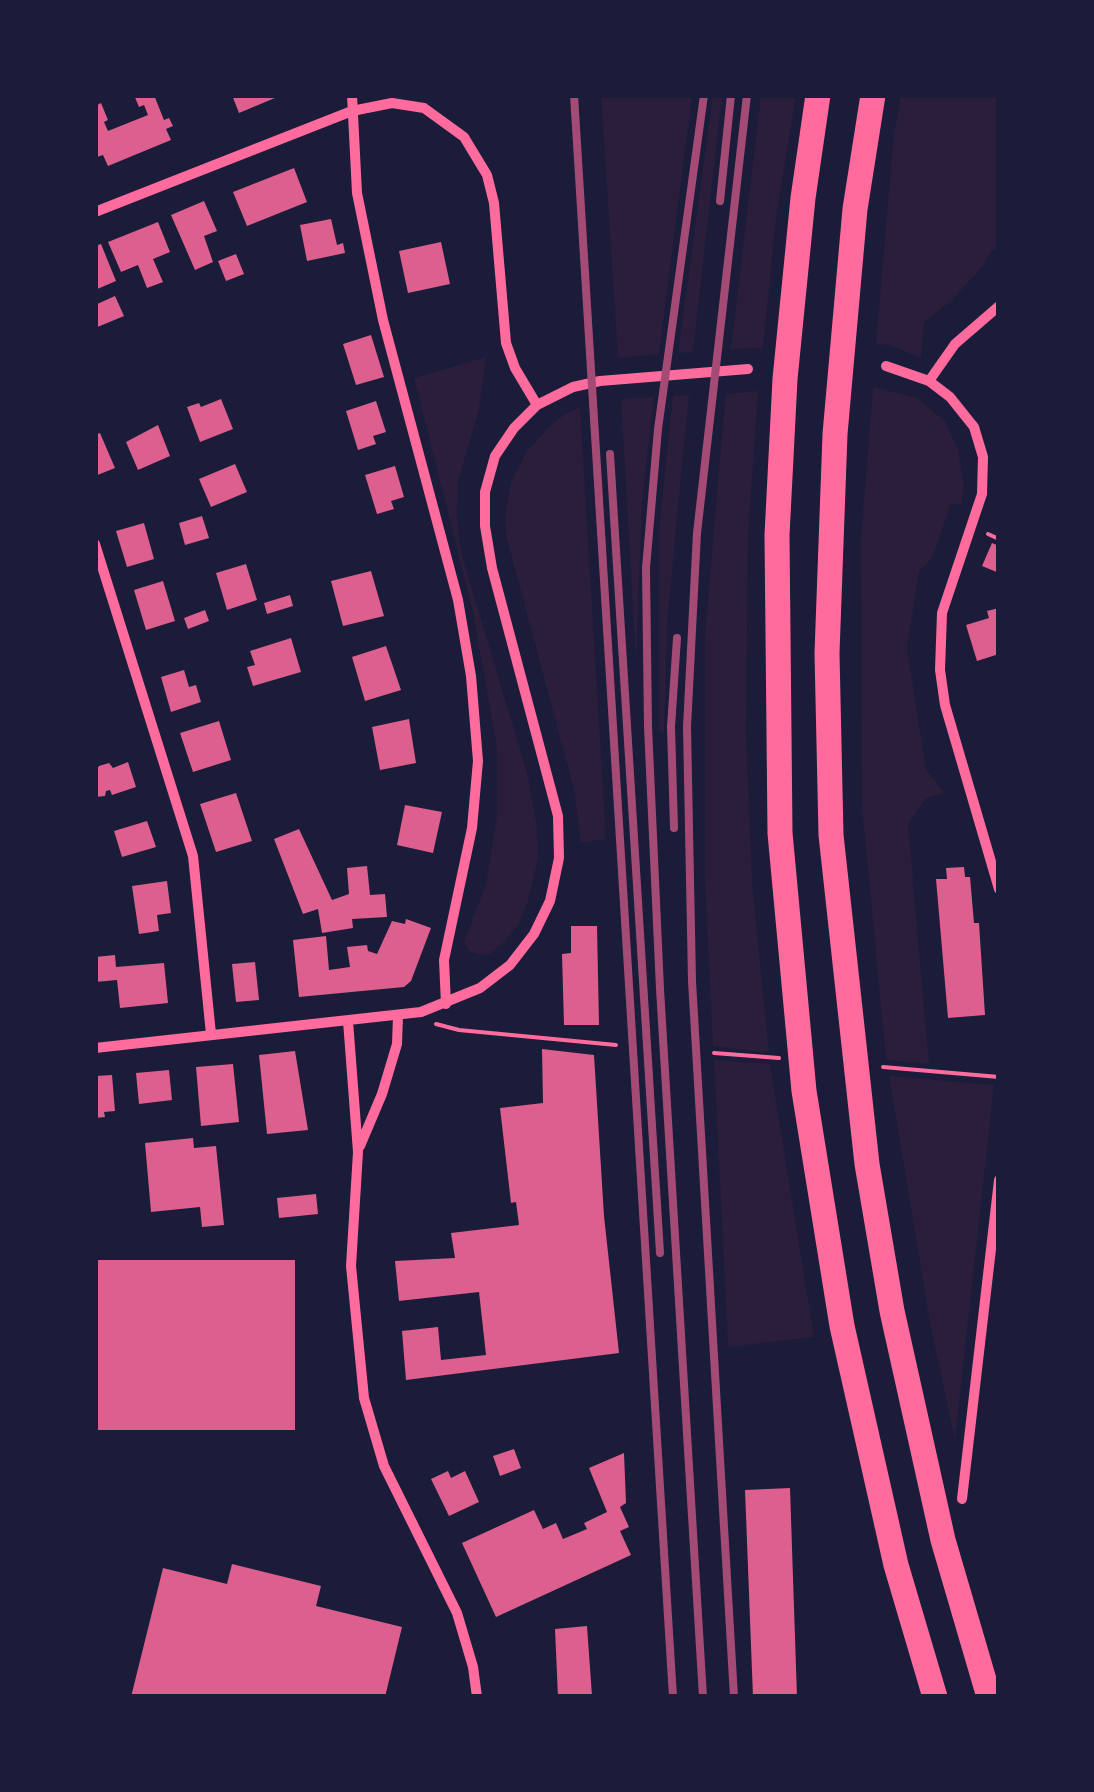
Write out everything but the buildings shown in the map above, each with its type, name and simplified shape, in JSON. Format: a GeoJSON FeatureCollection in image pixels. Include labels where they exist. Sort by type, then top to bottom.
{"type":"FeatureCollection","features":[{"type":"Feature","properties":{"kind":"highway"},"geometry":{"type":"LineString","coordinates":[[818,95],[791,308],[777,535],[780,834],[794,1000],[817,1179],[842,1326],[896,1565],[935,1697]]}},
{"type":"Feature","properties":{"kind":"highway"},"geometry":{"type":"LineString","coordinates":[[873,95],[855,209],[838,398],[828,633],[830,836],[867,1164],[892,1311],[943,1540],[989,1697]]}},
{"type":"Feature","properties":{"kind":"street"},"geometry":{"type":"LineString","coordinates":[[352,95],[357,193],[383,320],[458,600],[472,676],[478,761],[472,828],[444,960],[446,1004]]}},
{"type":"Feature","properties":{"kind":"street"},"geometry":{"type":"LineString","coordinates":[[95,212],[352,111],[392,103],[424,108],[464,138],[478,156],[494,203],[506,343],[515,368],[537,405]]}},
{"type":"Feature","properties":{"kind":"street"},"geometry":{"type":"LineString","coordinates":[[929,381],[955,344],[999,306]]}},
{"type":"Feature","properties":{"kind":"street"},"geometry":{"type":"LineString","coordinates":[[886,366],[929,381],[950,397],[974,427],[982,457],[982,494],[942,613],[940,670],[945,706],[999,890]]}},
{"type":"Feature","properties":{"kind":"street"},"geometry":{"type":"LineString","coordinates":[[95,1048],[421,1012],[480,988],[510,965],[534,934],[550,901],[559,858],[558,816],[484,526],[485,492],[495,456],[514,428],[553,394],[600,380],[748,369]]}},
{"type":"Feature","properties":{"kind":"street"},"geometry":{"type":"LineString","coordinates":[[95,544],[192,856],[211,1034]]}},
{"type":"Feature","properties":{"kind":"street"},"geometry":{"type":"LineString","coordinates":[[358,1152],[398,1044],[398,1016]]}},
{"type":"Feature","properties":{"kind":"street"},"geometry":{"type":"LineString","coordinates":[[348,1021],[358,1152],[351,1266],[364,1398],[384,1466],[457,1614],[477,1697]]}},
{"type":"Feature","properties":{"kind":"street"},"geometry":{"type":"LineString","coordinates":[[962,1499],[999,1180]]}},
{"type":"Feature","properties":{"kind":"path"},"geometry":{"type":"LineString","coordinates":[[421,1012],[436,1024],[459,1030],[616,1045]]}},
{"type":"Feature","properties":{"kind":"shaded area"},"geometry":{"type":"Polygon","coordinates":[[[601,95],[692,95],[659,354],[618,358],[601,95]]]}},
{"type":"Feature","properties":{"kind":"shaded area"},"geometry":{"type":"Polygon","coordinates":[[[713,95],[722,95],[693,352],[678,353],[713,95]]]}},
{"type":"Feature","properties":{"kind":"shaded area"},"geometry":{"type":"Polygon","coordinates":[[[761,95],[796,95],[776,218],[763,348],[731,349],[761,95]]]}},
{"type":"Feature","properties":{"kind":"shaded area"},"geometry":{"type":"Polygon","coordinates":[[[901,95],[999,95],[999,251],[992,249],[983,266],[950,302],[924,322],[921,358],[876,344],[893,142],[901,95]]]}},
{"type":"Feature","properties":{"kind":"shaded area"},"geometry":{"type":"Polygon","coordinates":[[[486,357],[479,409],[458,482],[457,517],[461,552],[528,776],[538,858],[519,924],[503,943],[489,954],[480,955],[469,951],[464,942],[486,884],[497,816],[497,748],[473,612],[414,378],[486,357]]]}},
{"type":"Feature","properties":{"kind":"shaded area"},"geometry":{"type":"Polygon","coordinates":[[[873,387],[917,398],[945,421],[958,450],[964,485],[961,505],[951,504],[932,558],[919,571],[907,648],[926,770],[945,793],[927,798],[908,824],[929,1064],[886,1060],[862,805],[861,538],[873,387]]]}},
{"type":"Feature","properties":{"kind":"shaded area"},"geometry":{"type":"Polygon","coordinates":[[[758,391],[748,537],[746,732],[752,880],[769,1053],[713,1046],[705,883],[705,635],[726,394],[758,391]]]}},
{"type":"Feature","properties":{"kind":"shaded area"},"geometry":{"type":"Polygon","coordinates":[[[689,395],[668,612],[664,732],[659,731],[659,529],[673,396],[689,395]]]}},
{"type":"Feature","properties":{"kind":"shaded area"},"geometry":{"type":"Polygon","coordinates":[[[654,397],[642,503],[636,661],[621,399],[654,397]]]}},
{"type":"Feature","properties":{"kind":"shaded area"},"geometry":{"type":"Polygon","coordinates":[[[580,407],[606,839],[581,843],[574,790],[506,535],[505,516],[511,482],[527,451],[551,425],[580,407]]]}},
{"type":"Feature","properties":{"kind":"shaded area"},"geometry":{"type":"Polygon","coordinates":[[[714,1060],[770,1064],[814,1337],[728,1347],[714,1060]]]}},
{"type":"Feature","properties":{"kind":"shaded area"},"geometry":{"type":"Polygon","coordinates":[[[889,1076],[994,1085],[955,1440],[930,1323],[889,1076]]]}},
{"type":"Feature","properties":{"kind":"railway"},"geometry":{"type":"LineString","coordinates":[[574,95],[673,1697]]}},
{"type":"Feature","properties":{"kind":"railway"},"geometry":{"type":"LineString","coordinates":[[703,1697],[660,989],[648,727],[646,568],[658,429],[704,95]]}},
{"type":"Feature","properties":{"kind":"railway"},"geometry":{"type":"LineString","coordinates":[[720,201],[731,95]]}},
{"type":"Feature","properties":{"kind":"railway"},"geometry":{"type":"LineString","coordinates":[[734,1697],[692,981],[687,727],[697,533],[747,95]]}},
{"type":"Feature","properties":{"kind":"railway"},"geometry":{"type":"LineString","coordinates":[[610,454],[660,1253]]}},
{"type":"Feature","properties":{"kind":"railway"},"geometry":{"type":"LineString","coordinates":[[674,828],[671,727],[677,638]]}}]}
